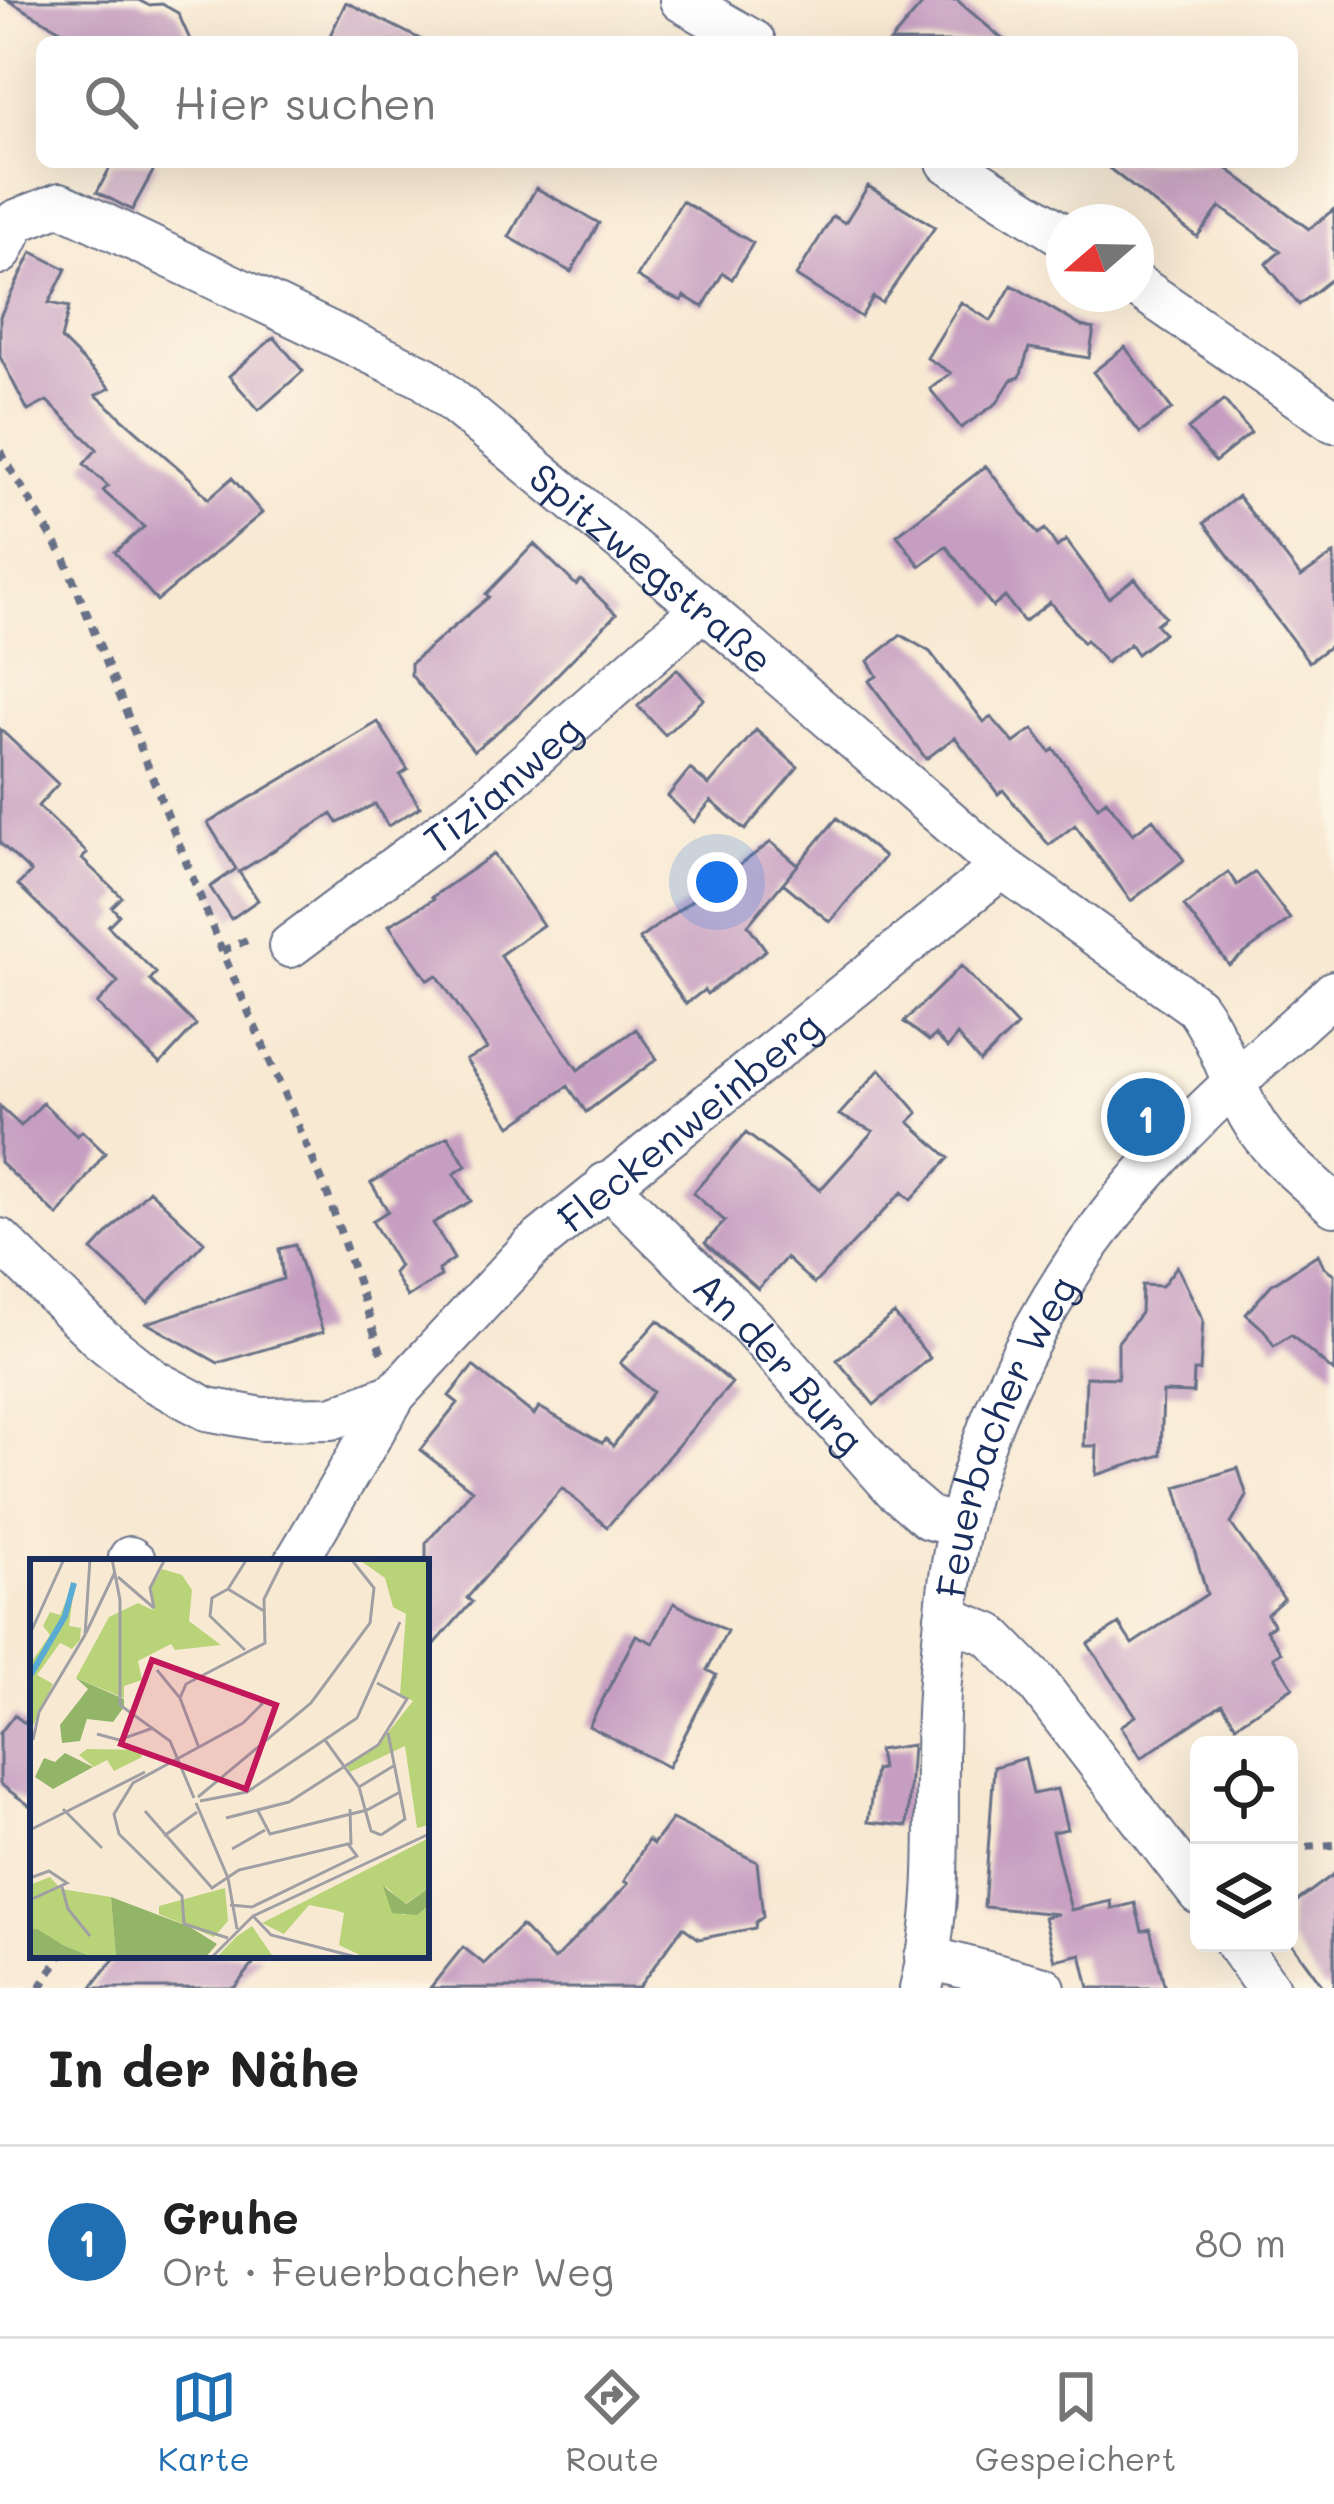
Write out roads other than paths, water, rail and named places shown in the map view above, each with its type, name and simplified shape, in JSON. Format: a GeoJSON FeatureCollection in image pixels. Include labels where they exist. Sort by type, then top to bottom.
{"type":"FeatureCollection","features":[{"type":"Feature","properties":{"kind":"street"},"geometry":{"type":"LineString","coordinates":[[681,0],[744,36]]}},
{"type":"Feature","properties":{"kind":"street"},"geometry":{"type":"LineString","coordinates":[[957,168],[1046,225]]}},
{"type":"Feature","properties":{"kind":"street","name":"Spitzwegstraße"},"geometry":{"type":"LineString","coordinates":[[0,253],[16,220],[60,204],[425,379],[703,608],[1002,867],[1196,1007],[1216,1034],[1250,1115],[1273,1148],[1334,1205]]}},
{"type":"Feature","properties":{"kind":"street"},"geometry":{"type":"LineString","coordinates":[[1154,297],[1334,422]]}},
{"type":"Feature","properties":{"kind":"street","name":"Tizianweg"},"geometry":{"type":"LineString","coordinates":[[290,946],[480,804],[703,608]]}},
{"type":"Feature","properties":{"kind":"street","name":"Fleckenweinberg"},"geometry":{"type":"LineString","coordinates":[[298,1559],[395,1394],[532,1247],[1002,867]]}},
{"type":"Feature","properties":{"kind":"street","name":"Feuerbacher Weg"},"geometry":{"type":"LineString","coordinates":[[923,1972],[933,1910],[935,1729],[946,1617],[960,1526],[1002,1397],[1050,1305],[1102,1225],[1162,1155],[1334,992]]}},
{"type":"Feature","properties":{"kind":"street","name":"An der Burg"},"geometry":{"type":"LineString","coordinates":[[606,1184],[752,1327],[896,1489],[929,1518],[960,1526]]}},
{"type":"Feature","properties":{"kind":"street","name":"Fleckenweinberg"},"geometry":{"type":"LineString","coordinates":[[0,1240],[100,1338],[154,1382],[207,1409],[262,1418],[332,1418],[395,1394]]}},
{"type":"Feature","properties":{"kind":"street"},"geometry":{"type":"LineString","coordinates":[[946,1617],[990,1635],[1037,1683],[1190,1881]]}},
{"type":"Feature","properties":{"kind":"street"},"geometry":{"type":"LineString","coordinates":[[1242,1952],[1268,1988]]}},
{"type":"Feature","properties":{"kind":"street"},"geometry":{"type":"LineString","coordinates":[[923,1972],[1044,1988]]}},
{"type":"Feature","properties":{"kind":"place","name":"Gruhe"},"geometry":{"type":"Point","coordinates":[1146,1117]}}]}
